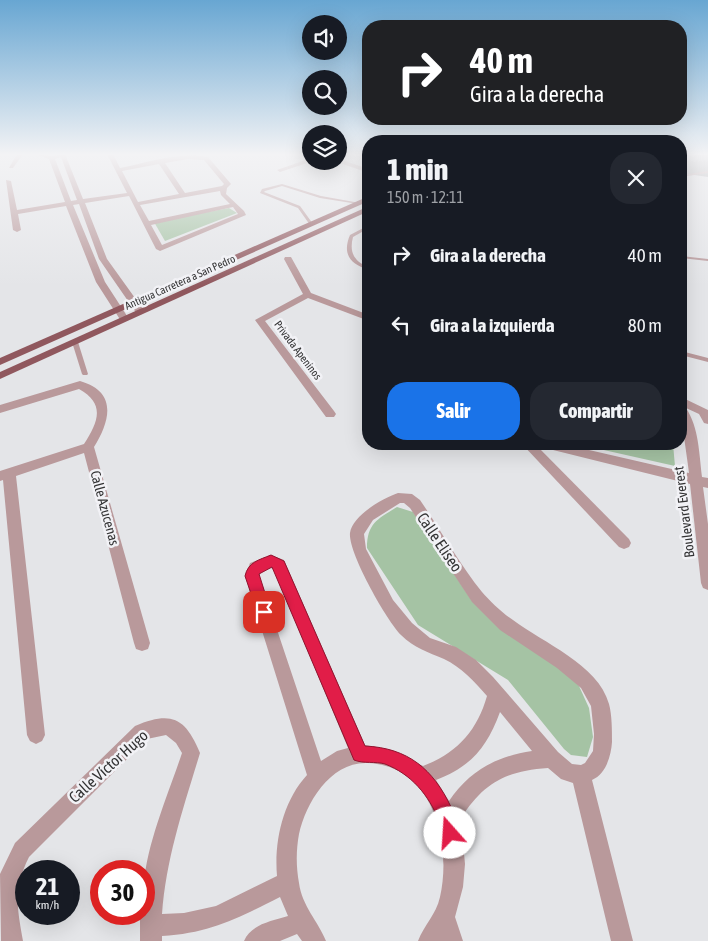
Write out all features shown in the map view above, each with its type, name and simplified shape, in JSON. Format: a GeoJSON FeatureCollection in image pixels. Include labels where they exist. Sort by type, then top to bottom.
{"type":"FeatureCollection","features":[{"type":"Feature","properties":{"kind":"main road","name":"Antigua Carretera a San Pedro"},"geometry":{"type":"LineString","coordinates":[[0,362],[362,201]]}},
{"type":"Feature","properties":{"kind":"main road","name":"Antigua Carretera a San Pedro"},"geometry":{"type":"LineString","coordinates":[[0,376],[362,211]]}},
{"type":"Feature","properties":{"kind":"street"},"geometry":{"type":"LineString","coordinates":[[12,198],[18,230]]}},
{"type":"Feature","properties":{"kind":"street"},"geometry":{"type":"LineString","coordinates":[[68,198],[84,247],[117,310],[124,319]]}},
{"type":"Feature","properties":{"kind":"street"},"geometry":{"type":"LineString","coordinates":[[79,198],[103,259],[140,312]]}},
{"type":"Feature","properties":{"kind":"street"},"geometry":{"type":"LineString","coordinates":[[16,212],[103,198]]}},
{"type":"Feature","properties":{"kind":"street"},"geometry":{"type":"LineString","coordinates":[[133,198],[160,249],[240,217],[242,212],[227,198]]}},
{"type":"Feature","properties":{"kind":"street"},"geometry":{"type":"LineString","coordinates":[[136,204],[173,198]]}},
{"type":"Feature","properties":{"kind":"street"},"geometry":{"type":"LineString","coordinates":[[146,224],[234,205]]}},
{"type":"Feature","properties":{"kind":"street"},"geometry":{"type":"LineString","coordinates":[[288,259],[308,294],[362,315]]}},
{"type":"Feature","properties":{"kind":"street","name":"Privada Apeninos"},"geometry":{"type":"LineString","coordinates":[[308,294],[260,320],[330,414]]}},
{"type":"Feature","properties":{"kind":"street"},"geometry":{"type":"LineString","coordinates":[[0,409],[83,380],[89,389],[101,400],[104,416],[98,432],[88,447],[5,474],[36,736]]}},
{"type":"Feature","properties":{"kind":"street"},"geometry":{"type":"LineString","coordinates":[[687,404],[705,416]]}},
{"type":"Feature","properties":{"kind":"street","name":"Boulevard Everest"},"geometry":{"type":"LineString","coordinates":[[687,422],[702,482],[708,583]]}},
{"type":"Feature","properties":{"kind":"street","name":"Calle Azucenas"},"geometry":{"type":"LineString","coordinates":[[88,447],[142,644]]}},
{"type":"Feature","properties":{"kind":"street"},"geometry":{"type":"LineString","coordinates":[[534,450],[624,543]]}},
{"type":"Feature","properties":{"kind":"street"},"geometry":{"type":"LineString","coordinates":[[570,450],[702,482]]}},
{"type":"Feature","properties":{"kind":"street","name":"Calle Eliseo"},"geometry":{"type":"LineString","coordinates":[[398,498],[407,498],[415,504],[477,597],[506,625],[563,662],[587,682],[600,704],[604,734],[602,753],[592,770],[581,775],[568,772],[551,759],[496,695],[470,666],[450,653],[425,644],[406,630],[388,605],[359,550],[357,533],[368,516],[398,498]]}},
{"type":"Feature","properties":{"kind":"street"},"geometry":{"type":"LineString","coordinates":[[317,776],[252,576],[255,568],[271,561],[279,565],[360,754]]}},
{"type":"Feature","properties":{"kind":"street"},"geometry":{"type":"LineString","coordinates":[[422,776],[441,770],[458,760],[472,747],[484,731],[492,714],[496,695]]}},
{"type":"Feature","properties":{"kind":"street","name":"Calle Víctor Hugo"},"geometry":{"type":"LineString","coordinates":[[12,941],[4,896],[10,870],[22,850],[141,732],[155,726],[171,726],[184,735],[191,753],[155,870],[150,903],[151,934]]}},
{"type":"Feature","properties":{"kind":"street"},"geometry":{"type":"LineString","coordinates":[[315,941],[301,922],[287,882],[286,852],[291,822],[302,796],[317,776],[330,765],[360,754],[382,755],[403,764],[422,776],[438,800],[448,821],[453,845],[454,870],[451,895],[445,919],[429,941]]}},
{"type":"Feature","properties":{"kind":"street"},"geometry":{"type":"LineString","coordinates":[[448,821],[460,800],[474,784],[491,772],[509,763],[530,759],[551,759]]}},
{"type":"Feature","properties":{"kind":"street"},"geometry":{"type":"LineString","coordinates":[[581,775],[622,941]]}},
{"type":"Feature","properties":{"kind":"street"},"geometry":{"type":"LineString","coordinates":[[151,934],[218,916],[287,882]]}},
{"type":"Feature","properties":{"kind":"street"},"geometry":{"type":"LineString","coordinates":[[445,919],[452,941]]}},
{"type":"Feature","properties":{"kind":"street"},"geometry":{"type":"LineString","coordinates":[[254,941],[301,922]]}},
{"type":"Feature","properties":{"kind":"lane"},"geometry":{"type":"LineString","coordinates":[[275,198],[299,207],[311,224]]}},
{"type":"Feature","properties":{"kind":"lane"},"geometry":{"type":"LineString","coordinates":[[326,198],[358,203]]}},
{"type":"Feature","properties":{"kind":"lane"},"geometry":{"type":"LineString","coordinates":[[362,230],[351,236],[348,244],[352,260],[362,267]]}},
{"type":"Feature","properties":{"kind":"lane"},"geometry":{"type":"LineString","coordinates":[[687,258],[708,260]]}},
{"type":"Feature","properties":{"kind":"lane"},"geometry":{"type":"LineString","coordinates":[[75,342],[83,380]]}},
{"type":"Feature","properties":{"kind":"lane"},"geometry":{"type":"LineString","coordinates":[[687,355],[708,360]]}},
{"type":"Feature","properties":{"kind":"green space"},"geometry":{"type":"Polygon","coordinates":[[[229,208],[237,213],[165,241],[154,222],[229,208]]]}},
{"type":"Feature","properties":{"kind":"green space"},"geometry":{"type":"Polygon","coordinates":[[[604,450],[674,450],[675,466],[604,450]]]}},
{"type":"Feature","properties":{"kind":"green space"},"geometry":{"type":"Polygon","coordinates":[[[397,507],[413,512],[472,601],[561,669],[579,686],[589,708],[593,737],[587,757],[571,755],[564,749],[508,680],[418,625],[367,548],[371,527],[397,507]]]}},
{"type":"Feature","properties":{"kind":"route"},"geometry":{"type":"LineString","coordinates":[[264,612],[252,572],[255,568],[271,561],[279,565],[360,754],[382,755],[403,764],[422,776],[438,800],[448,821],[450,833]]}}]}
